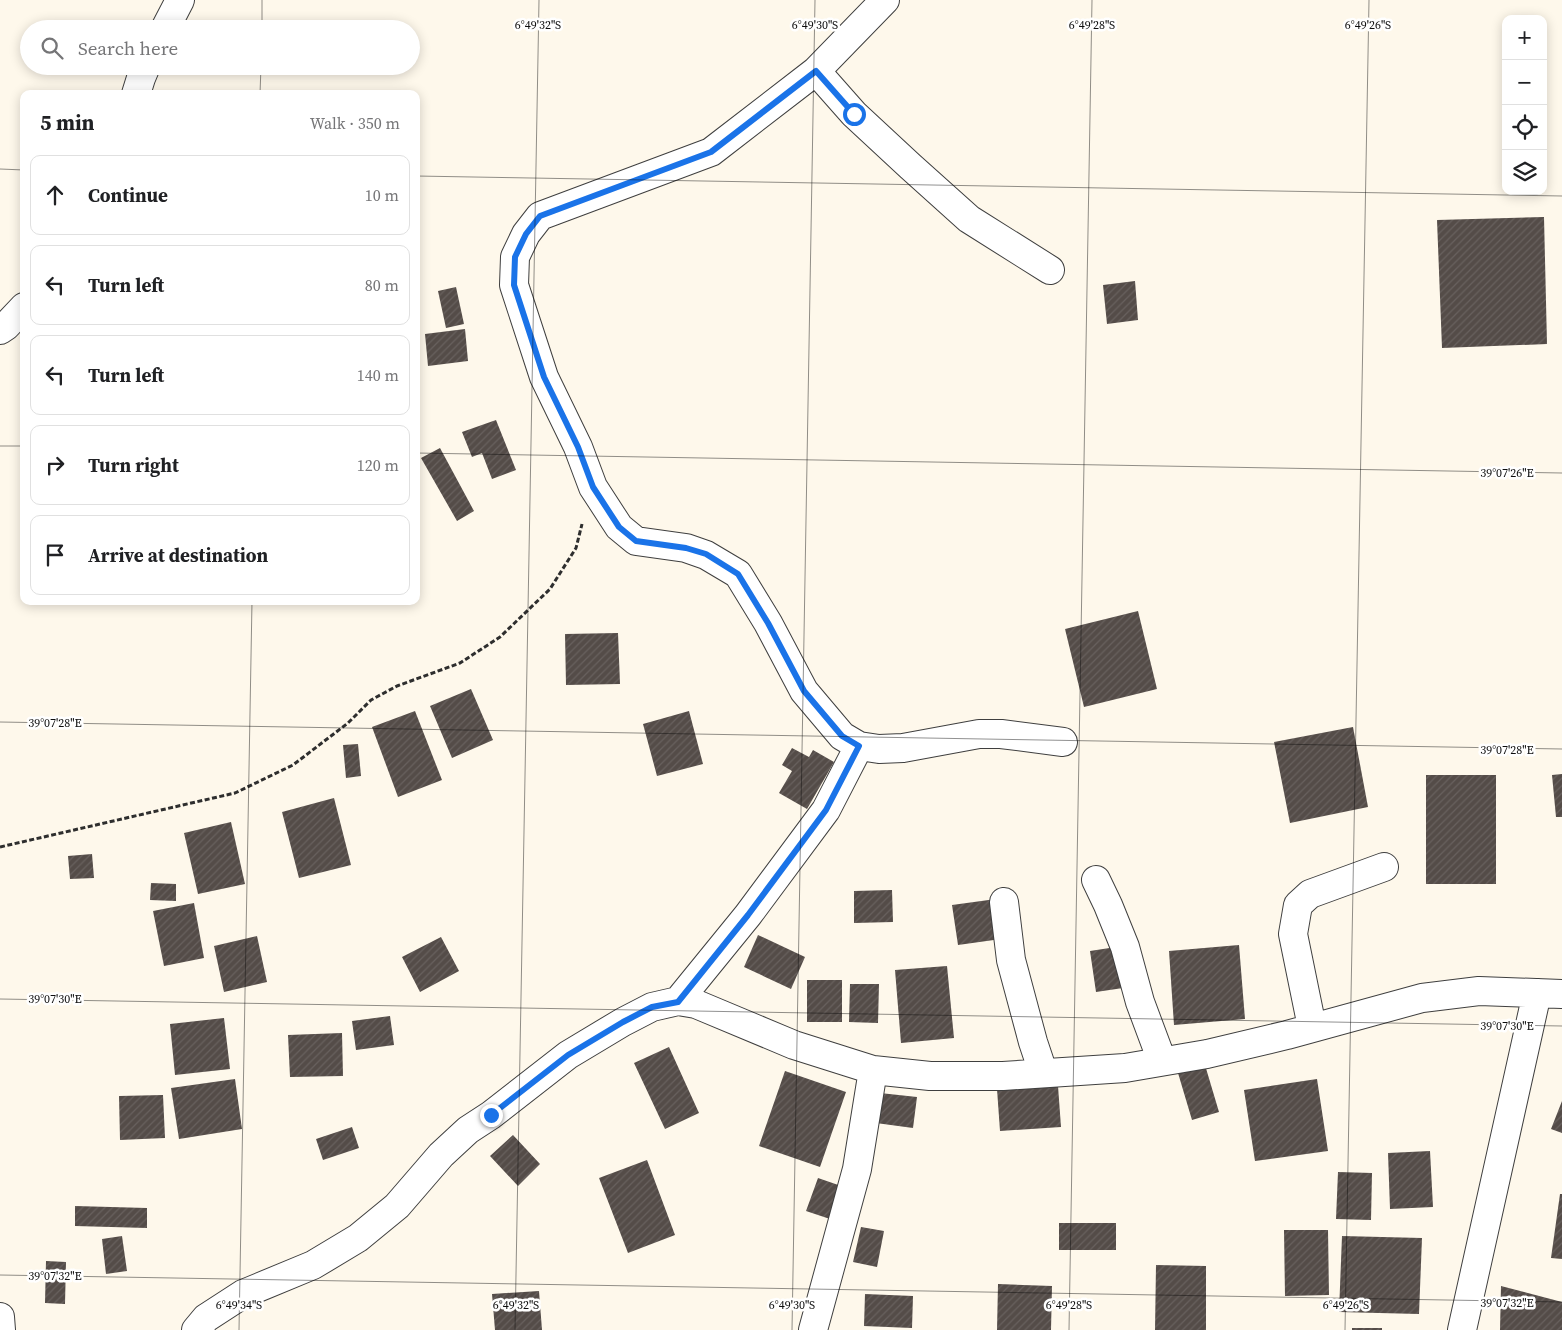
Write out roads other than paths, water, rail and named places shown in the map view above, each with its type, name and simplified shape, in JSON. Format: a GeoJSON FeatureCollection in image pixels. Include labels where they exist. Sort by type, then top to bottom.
{"type":"FeatureCollection","features":[{"type":"Feature","properties":{"kind":"street"},"geometry":{"type":"LineString","coordinates":[[170,20],[180,0]]}},
{"type":"Feature","properties":{"kind":"street"},"geometry":{"type":"LineString","coordinates":[[886,0],[816,71],[711,152],[540,216],[526,234],[515,257],[514,285],[544,377],[578,447],[593,487],[619,527],[636,541],[686,548],[706,554],[738,574],[768,623],[804,691],[842,736],[859,746],[880,749],[903,748],[979,734],[1001,734],[1063,742]]}},
{"type":"Feature","properties":{"kind":"street"},"geometry":{"type":"LineString","coordinates":[[816,71],[854,114],[969,219],[1050,270]]}},
{"type":"Feature","properties":{"kind":"street"},"geometry":{"type":"LineString","coordinates":[[137,90],[142,75]]}},
{"type":"Feature","properties":{"kind":"street"},"geometry":{"type":"LineString","coordinates":[[0,330],[20,311]]}},
{"type":"Feature","properties":{"kind":"street"},"geometry":{"type":"LineString","coordinates":[[678,1002],[748,915],[826,810],[859,746]]}},
{"type":"Feature","properties":{"kind":"street"},"geometry":{"type":"LineString","coordinates":[[1312,1028],[1294,934],[1298,905],[1310,894],[1384,868]]}},
{"type":"Feature","properties":{"kind":"street"},"geometry":{"type":"LineString","coordinates":[[1096,880],[1125,947],[1140,1002],[1162,1061]]}},
{"type":"Feature","properties":{"kind":"street"},"geometry":{"type":"LineString","coordinates":[[1004,902],[1011,960],[1043,1072]]}},
{"type":"Feature","properties":{"kind":"street"},"geometry":{"type":"LineString","coordinates":[[196,1330],[206,1318],[242,1294],[313,1265],[358,1238],[397,1206],[441,1155],[468,1130],[491,1115],[568,1055],[652,1007],[678,1002],[696,1004],[794,1045],[873,1070],[930,1076],[1003,1076],[1125,1068],[1207,1054],[1422,998],[1479,991],[1550,993],[1462,1330]]}},
{"type":"Feature","properties":{"kind":"street"},"geometry":{"type":"LineString","coordinates":[[813,1330],[857,1169],[873,1070]]}},
{"type":"Feature","properties":{"kind":"street"},"geometry":{"type":"LineString","coordinates":[[0,1317],[1,1330]]}}]}
